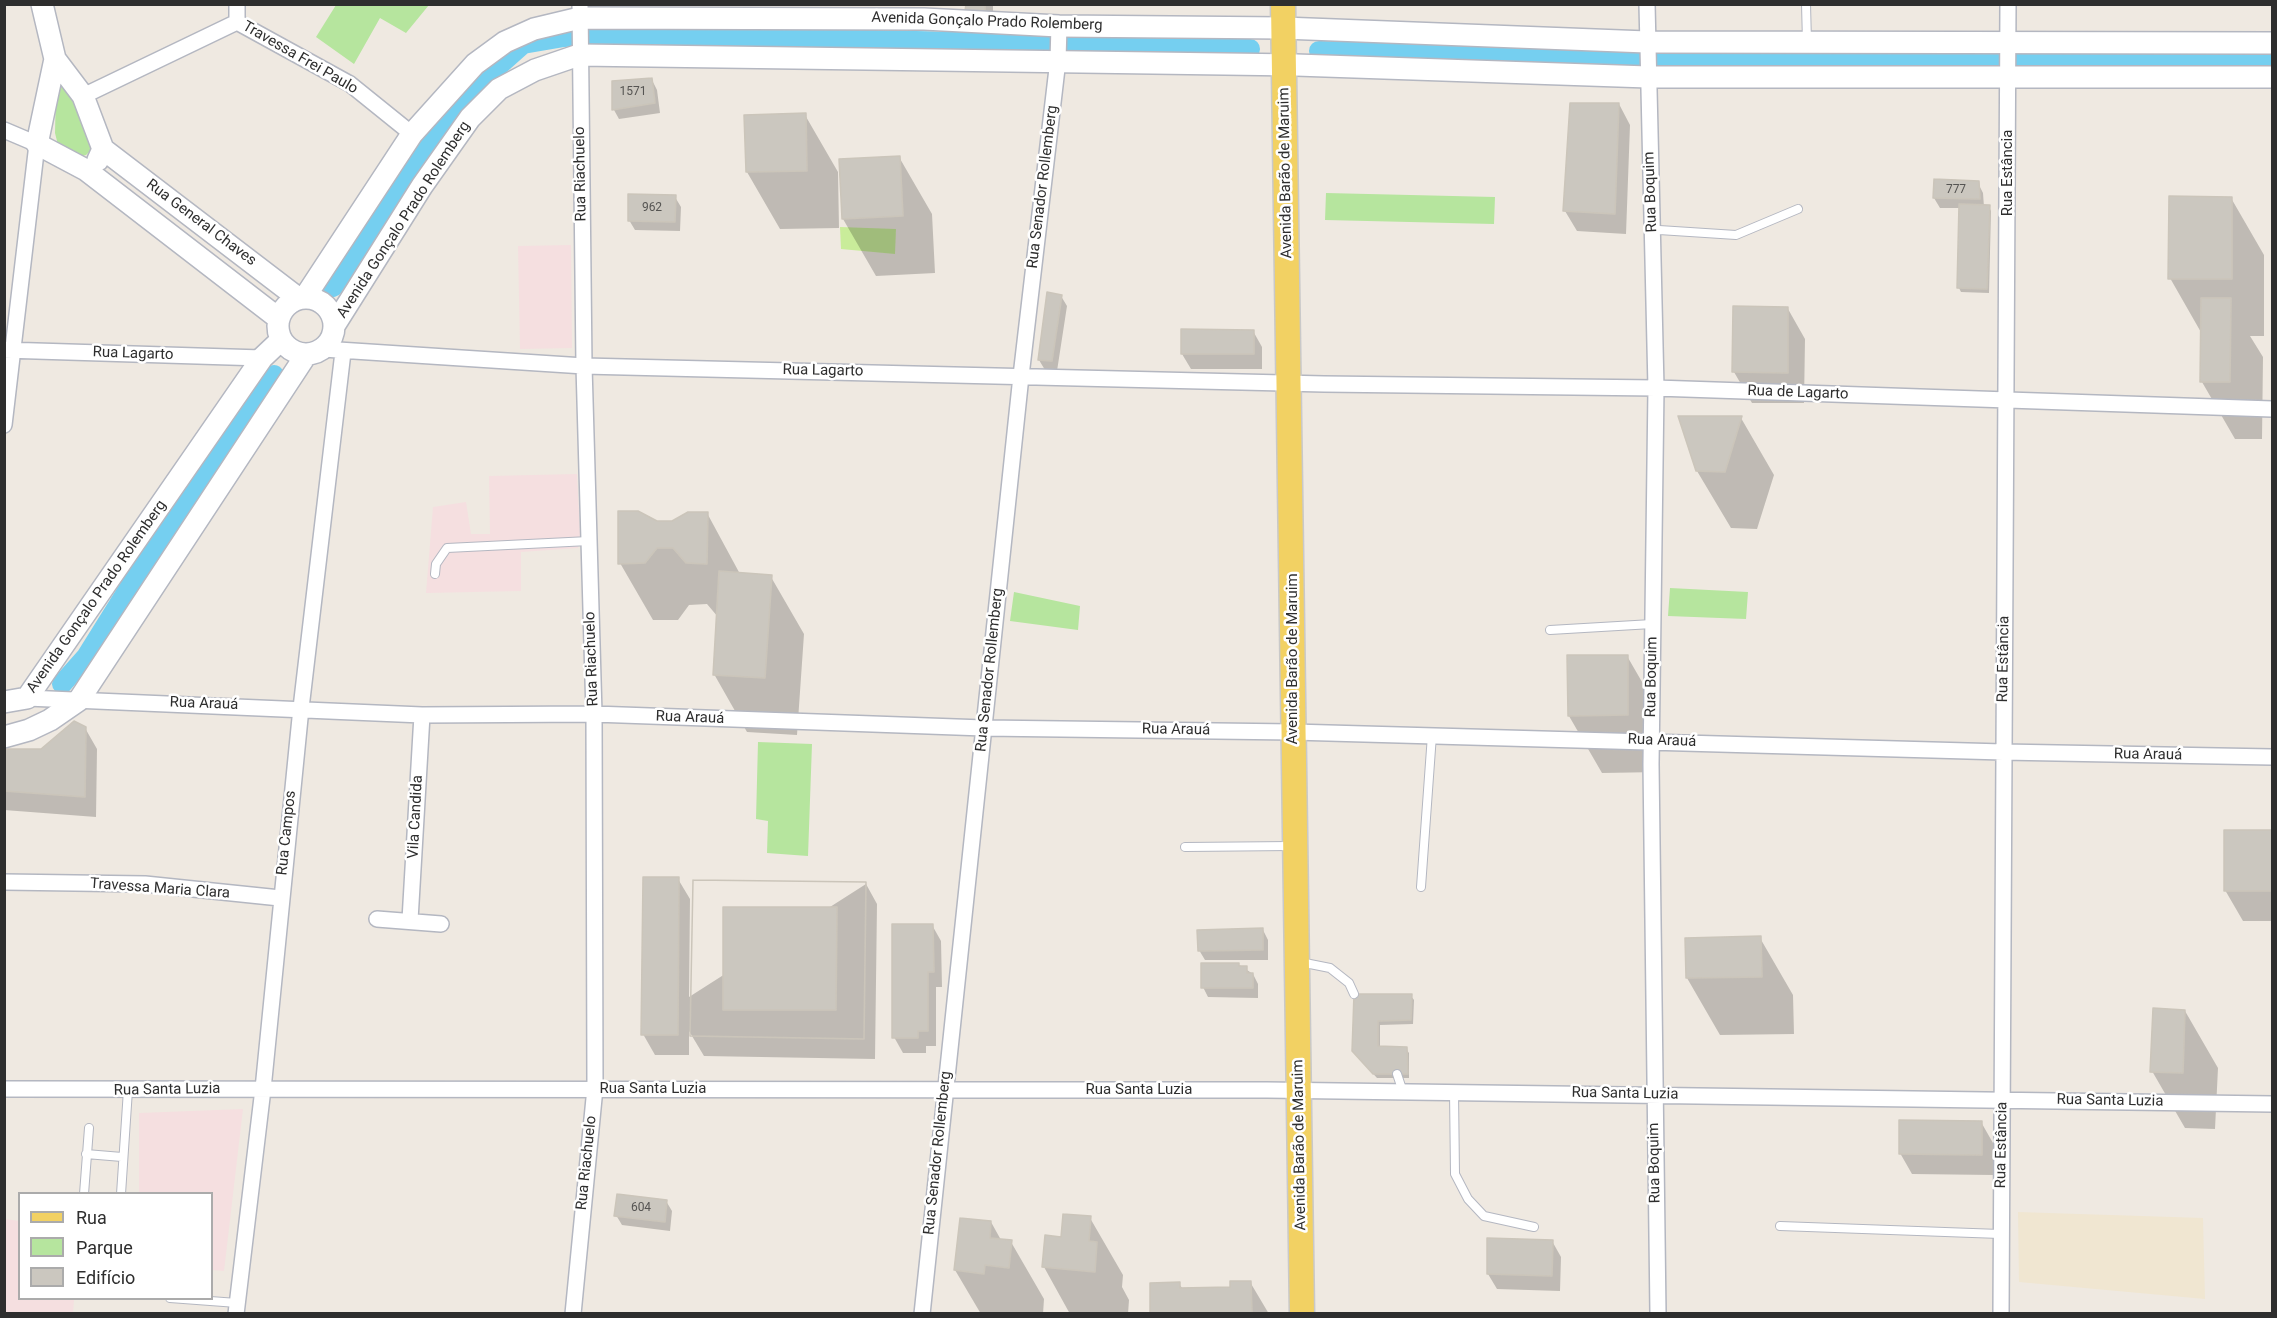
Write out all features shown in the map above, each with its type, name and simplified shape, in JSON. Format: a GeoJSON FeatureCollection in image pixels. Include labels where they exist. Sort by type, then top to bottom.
{"type":"FeatureCollection","features":[{"type":"Feature","properties":{"kind":"main road","name":"Avenida Barão de Maruim"},"geometry":{"type":"LineString","coordinates":[[1287,20],[1290,65],[1293,732],[1302,1314]]}},
{"type":"Feature","properties":{"kind":"street"},"geometry":{"type":"LineString","coordinates":[[42,4],[55,59],[83,96],[103,149],[99,159],[86,170]]}},
{"type":"Feature","properties":{"kind":"street"},"geometry":{"type":"LineString","coordinates":[[237,4],[237,22]]}},
{"type":"Feature","properties":{"kind":"street"},"geometry":{"type":"LineString","coordinates":[[1647,4],[1647,46]]}},
{"type":"Feature","properties":{"kind":"street","name":"Rua Estância"},"geometry":{"type":"LineString","coordinates":[[2001,1314],[2002,752],[2007,400],[2008,4]]}},
{"type":"Feature","properties":{"kind":"street","name":"Avenida Gonçalo Prado Rolemberg"},"geometry":{"type":"LineString","coordinates":[[302,297],[412,134],[475,64],[505,42],[534,29],[580,16],[924,12],[1058,44],[1290,65],[1648,72],[2008,72],[2272,78]]}},
{"type":"Feature","properties":{"kind":"street","name":"Rua Riachuelo"},"geometry":{"type":"LineString","coordinates":[[573,1314],[595,1088],[594,714],[584,366],[580,16]]}},
{"type":"Feature","properties":{"kind":"street","name":"Avenida Gonçalo Prado Rolemberg"},"geometry":{"type":"LineString","coordinates":[[334,326],[422,186],[470,118],[499,89],[579,50],[1058,44],[1287,20],[1647,46],[1807,42],[2008,47],[2272,43]]}},
{"type":"Feature","properties":{"kind":"street","name":"Travessa Frei Paulo"},"geometry":{"type":"LineString","coordinates":[[83,96],[237,22],[350,84],[412,134]]}},
{"type":"Feature","properties":{"kind":"street","name":"Rua Senador Rollemberg"},"geometry":{"type":"LineString","coordinates":[[922,1314],[1058,44]]}},
{"type":"Feature","properties":{"kind":"street","name":"Rua Boquim"},"geometry":{"type":"LineString","coordinates":[[1647,46],[1656,388],[1651,740],[1658,1314]]}},
{"type":"Feature","properties":{"kind":"street"},"geometry":{"type":"LineString","coordinates":[[4,425],[9,351],[37,144],[55,59]]}},
{"type":"Feature","properties":{"kind":"street"},"geometry":{"type":"LineString","coordinates":[[4,130],[37,144]]}},
{"type":"Feature","properties":{"kind":"street","name":"Rua General Chaves"},"geometry":{"type":"LineString","coordinates":[[37,144],[86,170],[278,318]]}},
{"type":"Feature","properties":{"kind":"street","name":"Rua General Chaves"},"geometry":{"type":"LineString","coordinates":[[103,149],[302,297]]}},
{"type":"Feature","properties":{"kind":"street"},"geometry":{"type":"LineString","coordinates":[[4,737],[36,727],[80,700],[324,352],[331,339],[334,326],[333,315],[326,305],[316,299],[302,297],[285,305],[278,318],[277,330],[281,340],[291,351],[324,352]]}},
{"type":"Feature","properties":{"kind":"street","name":"Avenida Gonçalo Prado Rolemberg"},"geometry":{"type":"LineString","coordinates":[[4,702],[27,698],[262,358],[281,340]]}},
{"type":"Feature","properties":{"kind":"street","name":"Rua Lagarto"},"geometry":{"type":"LineString","coordinates":[[9,351],[262,358]]}},
{"type":"Feature","properties":{"kind":"street","name":"Rua Lagarto"},"geometry":{"type":"LineString","coordinates":[[324,352],[584,366],[1324,384]]}},
{"type":"Feature","properties":{"kind":"street","name":"Rua Campos"},"geometry":{"type":"LineString","coordinates":[[236,1308],[263,1089],[300,708],[324,352]]}},
{"type":"Feature","properties":{"kind":"street","name":"Rua de Lagarto"},"geometry":{"type":"LineString","coordinates":[[1324,384],[1656,388],[2272,409]]}},
{"type":"Feature","properties":{"kind":"street","name":"Rua Arauá"},"geometry":{"type":"LineString","coordinates":[[27,698],[422,715],[594,714],[984,728],[1432,735],[2002,752],[2272,757]]}},
{"type":"Feature","properties":{"kind":"street","name":"Vila Candida"},"geometry":{"type":"LineString","coordinates":[[410,920],[422,715]]}},
{"type":"Feature","properties":{"kind":"street","name":"Travessa Maria Clara"},"geometry":{"type":"LineString","coordinates":[[4,882],[145,884],[280,898]]}},
{"type":"Feature","properties":{"kind":"street"},"geometry":{"type":"LineString","coordinates":[[376,919],[441,924]]}},
{"type":"Feature","properties":{"kind":"street","name":"Rua Santa Luzia"},"geometry":{"type":"LineString","coordinates":[[4,1089],[1299,1090],[2272,1104]]}},
{"type":"Feature","properties":{"kind":"lane"},"geometry":{"type":"LineString","coordinates":[[1806,4],[1807,42]]}},
{"type":"Feature","properties":{"kind":"lane"},"geometry":{"type":"LineString","coordinates":[[1652,232],[1659,230],[1736,235],[1798,209]]}},
{"type":"Feature","properties":{"kind":"lane"},"geometry":{"type":"LineString","coordinates":[[435,574],[436,564],[447,548],[589,541]]}},
{"type":"Feature","properties":{"kind":"lane"},"geometry":{"type":"LineString","coordinates":[[1550,630],[1653,624]]}},
{"type":"Feature","properties":{"kind":"lane"},"geometry":{"type":"LineString","coordinates":[[1421,887],[1432,735]]}},
{"type":"Feature","properties":{"kind":"lane"},"geometry":{"type":"LineString","coordinates":[[1185,847],[1296,846]]}},
{"type":"Feature","properties":{"kind":"lane"},"geometry":{"type":"LineString","coordinates":[[1298,961],[1330,968],[1349,983],[1354,994]]}},
{"type":"Feature","properties":{"kind":"lane"},"geometry":{"type":"LineString","coordinates":[[1397,1074],[1403,1092]]}},
{"type":"Feature","properties":{"kind":"lane"},"geometry":{"type":"LineString","coordinates":[[121,1192],[128,1090]]}},
{"type":"Feature","properties":{"kind":"lane"},"geometry":{"type":"LineString","coordinates":[[1454,1092],[1455,1174],[1468,1199],[1484,1216],[1534,1227]]}},
{"type":"Feature","properties":{"kind":"lane"},"geometry":{"type":"LineString","coordinates":[[84,1192],[89,1128]]}},
{"type":"Feature","properties":{"kind":"lane"},"geometry":{"type":"LineString","coordinates":[[86,1154],[122,1157]]}},
{"type":"Feature","properties":{"kind":"lane"},"geometry":{"type":"LineString","coordinates":[[1780,1226],[2000,1234]]}},
{"type":"Feature","properties":{"kind":"lane"},"geometry":{"type":"LineString","coordinates":[[177,1300],[236,1308]]}},
{"type":"Feature","properties":{"kind":"shaded area"},"geometry":{"type":"Polygon","coordinates":[[[571,245],[572,348],[520,349],[518,246],[571,245]]]}},
{"type":"Feature","properties":{"kind":"shaded area"},"geometry":{"type":"Polygon","coordinates":[[[577,474],[580,533],[578,548],[521,552],[521,591],[426,593],[433,507],[466,502],[471,534],[490,534],[489,476],[577,474]]]}},
{"type":"Feature","properties":{"kind":"shaded area"},"geometry":{"type":"Polygon","coordinates":[[[243,1109],[224,1271],[213,1270],[213,1192],[139,1192],[139,1113],[243,1109]]]}},
{"type":"Feature","properties":{"kind":"shaded area"},"geometry":{"type":"Polygon","coordinates":[[[2018,1212],[2203,1218],[2205,1299],[2019,1282],[2018,1212]]]}},
{"type":"Feature","properties":{"kind":"shaded area"},"geometry":{"type":"Polygon","coordinates":[[[5,1219],[18,1221],[18,1300],[74,1300],[73,1313],[5,1313],[5,1219]]]}},
{"type":"Feature","properties":{"kind":"green space"},"geometry":{"type":"Polygon","coordinates":[[[429,4],[406,33],[380,18],[354,64],[316,37],[336,5],[429,4]]]}},
{"type":"Feature","properties":{"kind":"green space"},"geometry":{"type":"Polygon","coordinates":[[[64,76],[93,148],[86,155],[79,157],[58,145],[55,133],[56,89],[64,76]]]}},
{"type":"Feature","properties":{"kind":"green space"},"geometry":{"type":"Polygon","coordinates":[[[1326,193],[1495,197],[1494,224],[1325,220],[1326,193]]]}},
{"type":"Feature","properties":{"kind":"green space"},"geometry":{"type":"Polygon","coordinates":[[[840,227],[896,229],[895,254],[841,249],[840,227]]]}},
{"type":"Feature","properties":{"kind":"green space"},"geometry":{"type":"Polygon","coordinates":[[[1670,588],[1748,592],[1746,619],[1668,616],[1670,588]]]}},
{"type":"Feature","properties":{"kind":"green space"},"geometry":{"type":"Polygon","coordinates":[[[1014,592],[1080,606],[1078,630],[1010,621],[1014,592]]]}},
{"type":"Feature","properties":{"kind":"green space"},"geometry":{"type":"Polygon","coordinates":[[[758,742],[812,744],[808,856],[767,853],[768,821],[756,819],[758,742]]]}},
{"type":"Feature","properties":{"kind":"building"},"geometry":{"type":"Polygon","coordinates":[[[966,4],[985,4],[985,11],[965,11],[966,4]]]}},
{"type":"Feature","properties":{"kind":"building"},"geometry":{"type":"Polygon","coordinates":[[[652,78],[655,103],[612,110],[612,81],[652,78]]]}},
{"type":"Feature","properties":{"kind":"building"},"geometry":{"type":"Polygon","coordinates":[[[1570,103],[1619,103],[1615,214],[1563,211],[1570,103]]]}},
{"type":"Feature","properties":{"kind":"building"},"geometry":{"type":"Polygon","coordinates":[[[806,113],[807,171],[746,172],[744,115],[806,113]]]}},
{"type":"Feature","properties":{"kind":"building"},"geometry":{"type":"Polygon","coordinates":[[[900,156],[903,216],[842,219],[839,159],[900,156]]]}},
{"type":"Feature","properties":{"kind":"building"},"geometry":{"type":"Polygon","coordinates":[[[1934,179],[1979,181],[1980,199],[1933,198],[1934,179]]]}},
{"type":"Feature","properties":{"kind":"building"},"geometry":{"type":"Polygon","coordinates":[[[628,194],[676,195],[675,222],[628,221],[628,194]]]}},
{"type":"Feature","properties":{"kind":"building"},"geometry":{"type":"Polygon","coordinates":[[[2169,196],[2232,197],[2232,279],[2168,279],[2169,196]]]}},
{"type":"Feature","properties":{"kind":"building"},"geometry":{"type":"Polygon","coordinates":[[[1959,204],[1990,205],[1987,289],[1957,288],[1959,204]]]}},
{"type":"Feature","properties":{"kind":"building"},"geometry":{"type":"Polygon","coordinates":[[[1047,292],[1062,295],[1052,361],[1038,360],[1047,292]]]}},
{"type":"Feature","properties":{"kind":"building"},"geometry":{"type":"Polygon","coordinates":[[[2201,298],[2231,298],[2230,382],[2200,382],[2201,298]]]}},
{"type":"Feature","properties":{"kind":"building"},"geometry":{"type":"Polygon","coordinates":[[[1733,306],[1788,307],[1788,373],[1732,372],[1733,306]]]}},
{"type":"Feature","properties":{"kind":"building"},"geometry":{"type":"Polygon","coordinates":[[[1181,329],[1254,330],[1254,354],[1181,354],[1181,329]]]}},
{"type":"Feature","properties":{"kind":"building"},"geometry":{"type":"Polygon","coordinates":[[[1678,416],[1742,416],[1725,472],[1696,471],[1678,416]]]}},
{"type":"Feature","properties":{"kind":"building"},"geometry":{"type":"Polygon","coordinates":[[[618,511],[638,511],[657,521],[672,521],[688,512],[708,512],[707,564],[686,563],[673,548],[657,548],[645,563],[618,564],[618,511]]]}},
{"type":"Feature","properties":{"kind":"building"},"geometry":{"type":"Polygon","coordinates":[[[719,571],[772,575],[765,678],[713,675],[719,571]]]}},
{"type":"Feature","properties":{"kind":"building"},"geometry":{"type":"Polygon","coordinates":[[[1567,655],[1628,655],[1628,715],[1568,716],[1567,655]]]}},
{"type":"Feature","properties":{"kind":"building"},"geometry":{"type":"Polygon","coordinates":[[[74,721],[86,727],[85,797],[4,791],[4,749],[41,749],[74,721]]]}},
{"type":"Feature","properties":{"kind":"building"},"geometry":{"type":"Polygon","coordinates":[[[2224,830],[2272,830],[2272,891],[2224,891],[2224,830]]]}},
{"type":"Feature","properties":{"kind":"building"},"geometry":{"type":"Polygon","coordinates":[[[643,877],[679,877],[678,1035],[641,1035],[643,877]]]}},
{"type":"Feature","properties":{"kind":"building"},"geometry":{"type":"Polygon","coordinates":[[[693,880],[866,882],[864,1039],[690,1036],[693,880]],[[723,907],[723,1010],[836,1010],[837,907],[723,907]]]}},
{"type":"Feature","properties":{"kind":"building"},"geometry":{"type":"Polygon","coordinates":[[[693,880],[866,882],[864,1039],[690,1036],[693,880]]]}},
{"type":"Feature","properties":{"kind":"building"},"geometry":{"type":"Polygon","coordinates":[[[892,924],[933,924],[934,972],[928,972],[928,1031],[918,1031],[918,1038],[892,1038],[892,924]]]}},
{"type":"Feature","properties":{"kind":"building"},"geometry":{"type":"Polygon","coordinates":[[[1263,928],[1263,950],[1198,951],[1197,930],[1263,928]]]}},
{"type":"Feature","properties":{"kind":"building"},"geometry":{"type":"Polygon","coordinates":[[[1761,936],[1762,977],[1686,978],[1685,938],[1761,936]]]}},
{"type":"Feature","properties":{"kind":"building"},"geometry":{"type":"Polygon","coordinates":[[[1201,963],[1239,963],[1239,966],[1247,966],[1247,973],[1253,973],[1253,988],[1201,988],[1201,963]]]}},
{"type":"Feature","properties":{"kind":"building"},"geometry":{"type":"Polygon","coordinates":[[[1354,994],[1412,994],[1411,1020],[1378,1021],[1378,1046],[1407,1047],[1408,1074],[1373,1074],[1352,1051],[1354,994]]]}},
{"type":"Feature","properties":{"kind":"building"},"geometry":{"type":"Polygon","coordinates":[[[2153,1008],[2185,1010],[2183,1073],[2150,1072],[2153,1008]]]}},
{"type":"Feature","properties":{"kind":"building"},"geometry":{"type":"Polygon","coordinates":[[[1899,1120],[1982,1121],[1982,1155],[1899,1154],[1899,1120]]]}},
{"type":"Feature","properties":{"kind":"building"},"geometry":{"type":"Polygon","coordinates":[[[617,1194],[667,1200],[665,1222],[614,1216],[617,1194]]]}},
{"type":"Feature","properties":{"kind":"building"},"geometry":{"type":"Polygon","coordinates":[[[1063,1214],[1091,1216],[1089,1241],[1097,1242],[1095,1272],[1042,1267],[1045,1235],[1061,1237],[1063,1214]]]}},
{"type":"Feature","properties":{"kind":"building"},"geometry":{"type":"Polygon","coordinates":[[[960,1218],[991,1221],[990,1238],[1012,1240],[1009,1268],[985,1265],[984,1274],[954,1270],[960,1218]]]}},
{"type":"Feature","properties":{"kind":"building"},"geometry":{"type":"Polygon","coordinates":[[[1487,1238],[1553,1240],[1552,1276],[1487,1274],[1487,1238]]]}},
{"type":"Feature","properties":{"kind":"building"},"geometry":{"type":"Polygon","coordinates":[[[1230,1281],[1251,1281],[1252,1314],[1150,1314],[1150,1283],[1180,1282],[1180,1288],[1230,1287],[1230,1281]]]}},
{"type":"Feature","properties":{"kind":"waterway"},"geometry":{"type":"LineString","coordinates":[[333,287],[421,150],[477,85],[523,44],[564,37],[624,34],[1250,49]]}},
{"type":"Feature","properties":{"kind":"waterway"},"geometry":{"type":"LineString","coordinates":[[1319,51],[1682,56],[2272,59]]}},
{"type":"Feature","properties":{"kind":"waterway"},"geometry":{"type":"LineString","coordinates":[[62,684],[86,657],[162,535],[274,375]]}}]}
